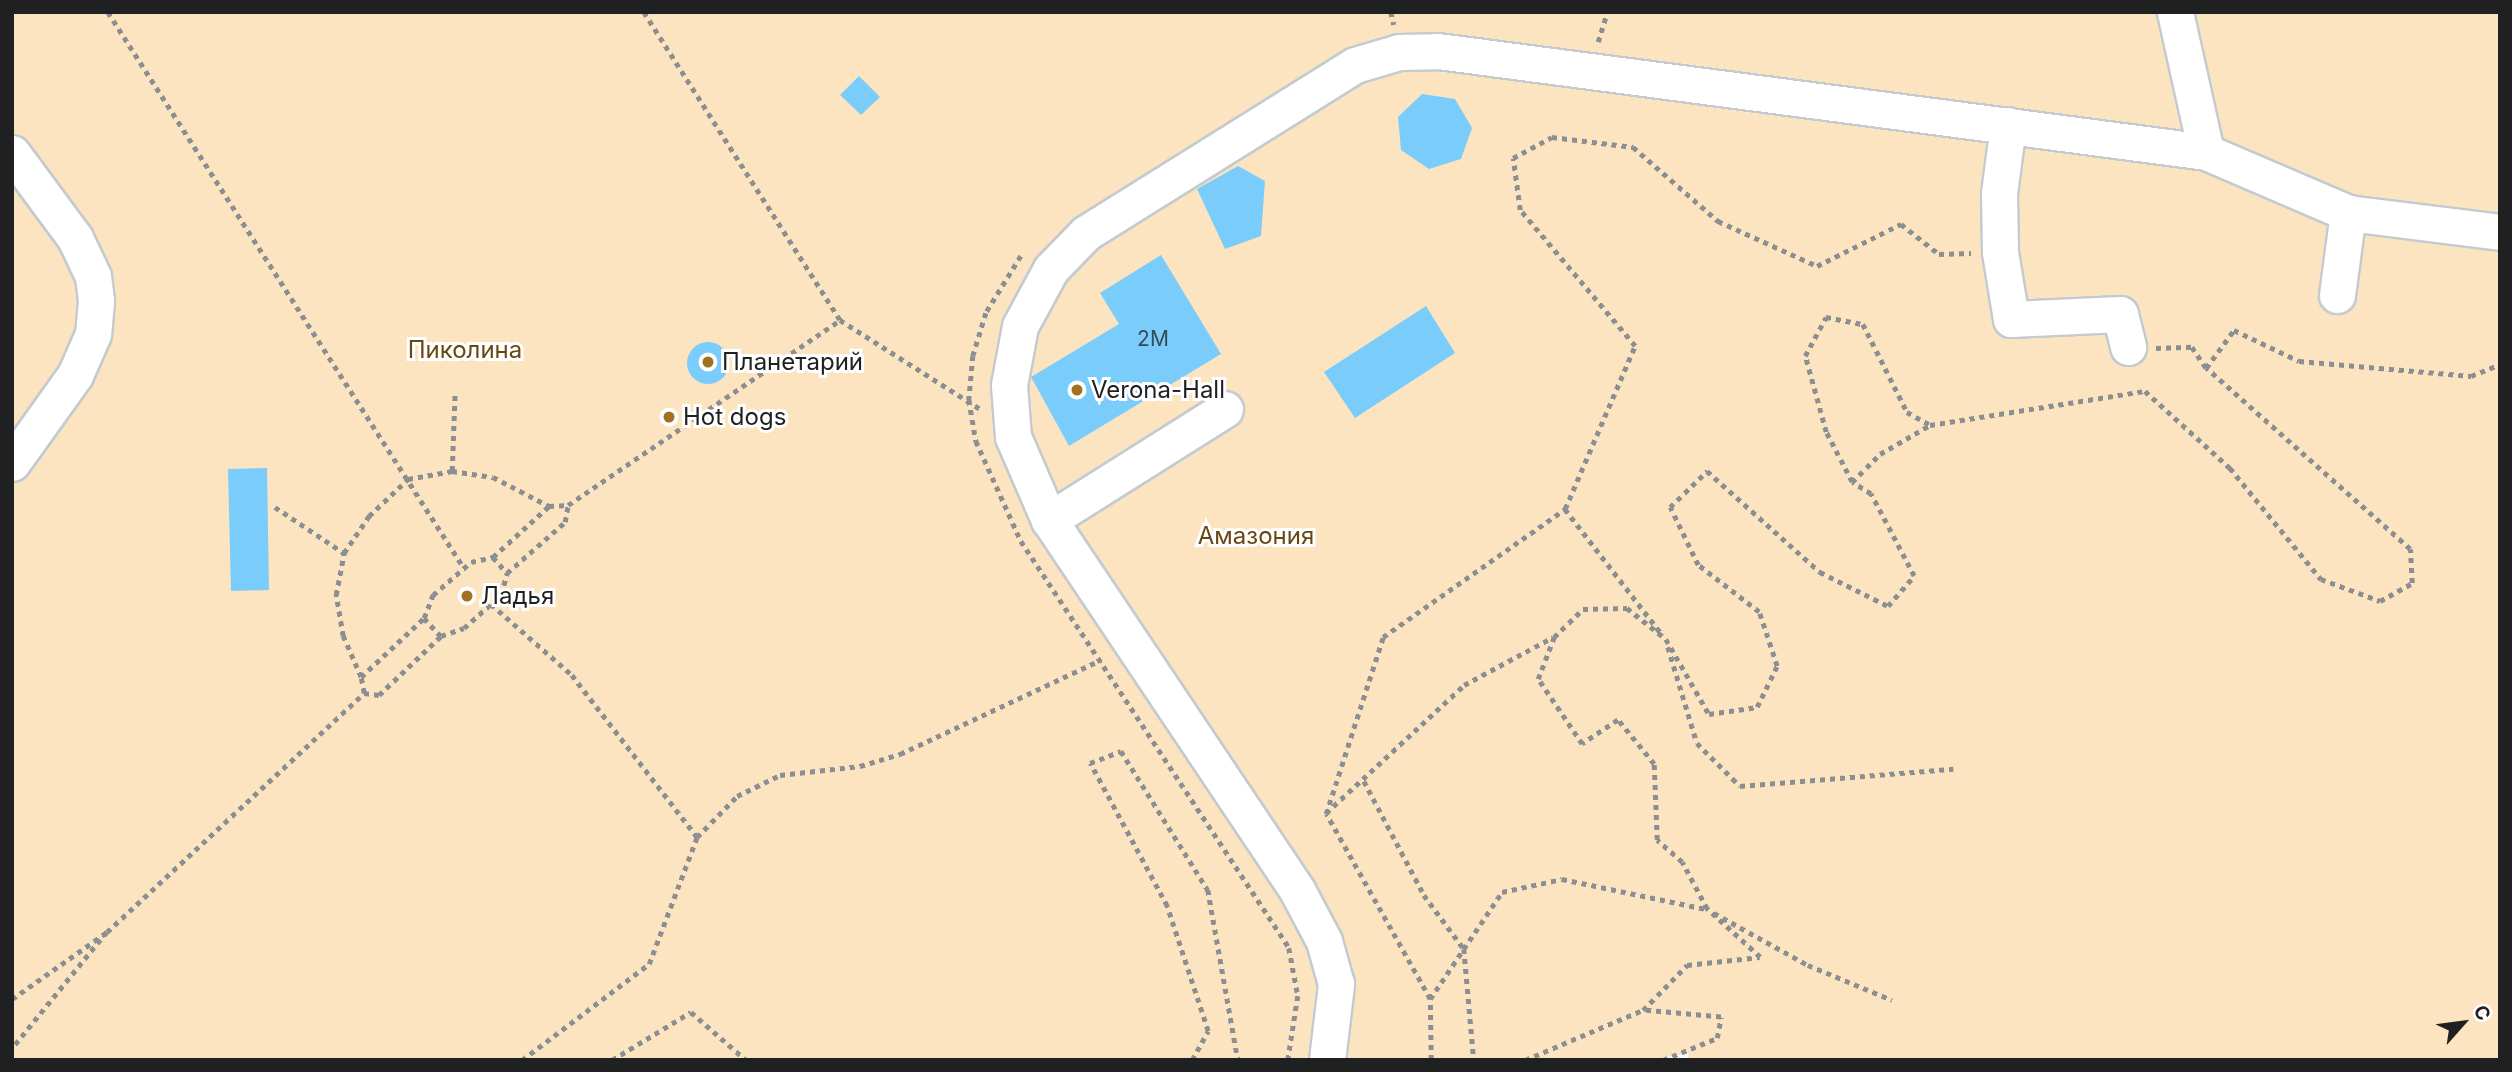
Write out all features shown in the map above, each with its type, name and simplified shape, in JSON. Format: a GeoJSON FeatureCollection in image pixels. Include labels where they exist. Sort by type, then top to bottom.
{"type":"FeatureCollection","features":[{"type":"Feature","properties":{"kind":"street"},"geometry":{"type":"LineString","coordinates":[[2175,12],[2206,152]]}},
{"type":"Feature","properties":{"kind":"street"},"geometry":{"type":"LineString","coordinates":[[1327,1060],[1336,984],[1324,941],[1297,890],[1049,520],[1013,437],[1009,385],[1020,326],[1051,269],[1086,233],[1134,200],[1355,65],[1399,52],[1438,51],[2206,152],[2348,213],[2500,232]]}},
{"type":"Feature","properties":{"kind":"street"},"geometry":{"type":"LineString","coordinates":[[2008,125],[1998,193],[2000,252],[2011,318],[2120,314],[2128,347]]}},
{"type":"Feature","properties":{"kind":"street"},"geometry":{"type":"LineString","coordinates":[[12,153],[75,238],[93,276],[96,301],[93,334],[75,375],[12,463]]}},
{"type":"Feature","properties":{"kind":"street"},"geometry":{"type":"LineString","coordinates":[[2337,295],[2348,213]]}},
{"type":"Feature","properties":{"kind":"street"},"geometry":{"type":"LineString","coordinates":[[1049,520],[1225,409]]}},
{"type":"Feature","properties":{"kind":"path"},"geometry":{"type":"LineString","coordinates":[[108,12],[464,568]]}},
{"type":"Feature","properties":{"kind":"path"},"geometry":{"type":"LineString","coordinates":[[644,12],[839,320],[985,413],[985,402]]}},
{"type":"Feature","properties":{"kind":"path"},"geometry":{"type":"LineString","coordinates":[[1432,1060],[1430,999],[1326,814],[1383,637],[1565,509],[1635,345],[1520,210],[1513,158],[1552,137],[1633,147],[1718,221],[1817,266],[1901,224],[1939,254],[2000,252]]}},
{"type":"Feature","properties":{"kind":"path"},"geometry":{"type":"LineString","coordinates":[[1565,509],[1666,639],[1709,714],[1757,707],[1777,666],[1759,612],[1698,565],[1670,507],[1707,471],[1820,572],[1888,606],[1914,576],[1871,494],[1852,482],[1826,432],[1805,355],[1825,317],[1863,324],[1907,412],[1930,425]]}},
{"type":"Feature","properties":{"kind":"path"},"geometry":{"type":"LineString","coordinates":[[364,694],[361,677],[343,636],[336,595],[344,553],[369,516],[408,479],[452,471],[493,477],[550,506],[568,505],[839,320]]}},
{"type":"Feature","properties":{"kind":"path"},"geometry":{"type":"LineString","coordinates":[[2206,368],[2234,330],[2299,361],[2471,376],[2500,364]]}},
{"type":"Feature","properties":{"kind":"path"},"geometry":{"type":"LineString","coordinates":[[1852,482],[1880,454],[1930,425],[2145,391],[2230,468],[2321,579],[2381,601],[2412,583],[2410,549],[2206,368],[2192,347],[2128,347]]}},
{"type":"Feature","properties":{"kind":"path"},"geometry":{"type":"LineString","coordinates":[[452,471],[455,391]]}},
{"type":"Feature","properties":{"kind":"path"},"geometry":{"type":"LineString","coordinates":[[12,999],[107,932],[364,694],[379,695],[441,636],[464,628],[501,595],[508,573],[565,523],[568,505]]}},
{"type":"Feature","properties":{"kind":"path"},"geometry":{"type":"LineString","coordinates":[[361,677],[424,618],[433,595],[464,568],[493,556],[550,506]]}},
{"type":"Feature","properties":{"kind":"path"},"geometry":{"type":"LineString","coordinates":[[275,507],[344,553]]}},
{"type":"Feature","properties":{"kind":"path"},"geometry":{"type":"LineString","coordinates":[[493,556],[508,573]]}},
{"type":"Feature","properties":{"kind":"path"},"geometry":{"type":"LineString","coordinates":[[491,604],[572,675],[697,838]]}},
{"type":"Feature","properties":{"kind":"path"},"geometry":{"type":"LineString","coordinates":[[1326,814],[1464,685],[1554,636],[1583,609],[1627,608],[1666,639],[1697,743],[1740,786],[1953,769]]}},
{"type":"Feature","properties":{"kind":"path"},"geometry":{"type":"LineString","coordinates":[[424,618],[441,636]]}},
{"type":"Feature","properties":{"kind":"path"},"geometry":{"type":"LineString","coordinates":[[1525,1060],[1643,1010],[1687,965],[1760,957],[1707,909],[1682,862],[1657,840],[1654,764],[1618,720],[1582,744],[1538,679],[1554,636]]}},
{"type":"Feature","properties":{"kind":"path"},"geometry":{"type":"LineString","coordinates":[[523,1060],[649,964],[697,838],[757,783],[900,754],[1101,660]]}},
{"type":"Feature","properties":{"kind":"path"},"geometry":{"type":"LineString","coordinates":[[1192,1060],[1208,1031],[1167,906],[1090,763],[1121,751],[1208,890],[1238,1060]]}},
{"type":"Feature","properties":{"kind":"path"},"geometry":{"type":"LineString","coordinates":[[1364,781],[1424,895],[1464,948],[1463,982],[1475,1060]]}},
{"type":"Feature","properties":{"kind":"path"},"geometry":{"type":"LineString","coordinates":[[1430,999],[1502,892],[1562,879],[1707,909],[1808,965],[1892,1000]]}},
{"type":"Feature","properties":{"kind":"path"},"geometry":{"type":"LineString","coordinates":[[12,1049],[107,932]]}},
{"type":"Feature","properties":{"kind":"path"},"geometry":{"type":"LineString","coordinates":[[1643,1010],[1721,1017],[1717,1038],[1663,1060]]}},
{"type":"Feature","properties":{"kind":"path"},"geometry":{"type":"LineString","coordinates":[[612,1060],[691,1012],[746,1060]]}},
{"type":"Feature","properties":{"kind":"green space","name":"Амазония"},"geometry":{"type":"Polygon","coordinates":[[[12,12],[2500,12],[2500,1060],[1689,1060],[1688,1053],[1653,1060],[12,1060],[12,12]]]}},
{"type":"Feature","properties":{"kind":"building"},"geometry":{"type":"Polygon","coordinates":[[[859,76],[880,97],[861,115],[840,95],[859,76]]]}},
{"type":"Feature","properties":{"kind":"building"},"geometry":{"type":"Polygon","coordinates":[[[1422,94],[1455,99],[1472,128],[1461,159],[1429,169],[1401,150],[1398,117],[1422,94]]]}},
{"type":"Feature","properties":{"kind":"building"},"geometry":{"type":"Polygon","coordinates":[[[1238,166],[1265,181],[1261,236],[1225,249],[1197,189],[1238,166]]]}},
{"type":"Feature","properties":{"kind":"building"},"geometry":{"type":"Polygon","coordinates":[[[1161,255],[1221,354],[1069,446],[1031,377],[1119,324],[1100,293],[1161,255]]]}},
{"type":"Feature","properties":{"kind":"building"},"geometry":{"type":"Polygon","coordinates":[[[1426,306],[1455,353],[1355,418],[1324,372],[1426,306]]]}},
{"type":"Feature","properties":{"kind":"building","name":"Планетарий"},"geometry":{"type":"Polygon","coordinates":[[[708,342],[723,348],[729,363],[723,378],[708,384],[693,378],[687,363],[693,348],[708,342]]]}},
{"type":"Feature","properties":{"kind":"building"},"geometry":{"type":"Polygon","coordinates":[[[267,468],[269,590],[231,591],[228,469],[267,468]]]}},
{"type":"Feature","properties":{"kind":"place","name":"Планетарий"},"geometry":{"type":"Point","coordinates":[708,362]}},
{"type":"Feature","properties":{"kind":"place","name":"Verona-Hall"},"geometry":{"type":"Point","coordinates":[1077,390]}},
{"type":"Feature","properties":{"kind":"place","name":"Hot dogs"},"geometry":{"type":"Point","coordinates":[669,417]}},
{"type":"Feature","properties":{"kind":"place","name":"Ладья"},"geometry":{"type":"Point","coordinates":[467,596]}},
{"type":"Feature","properties":{"kind":"park label","name":"Пиколина"},"geometry":{"type":"Point","coordinates":[465,350]}}]}
